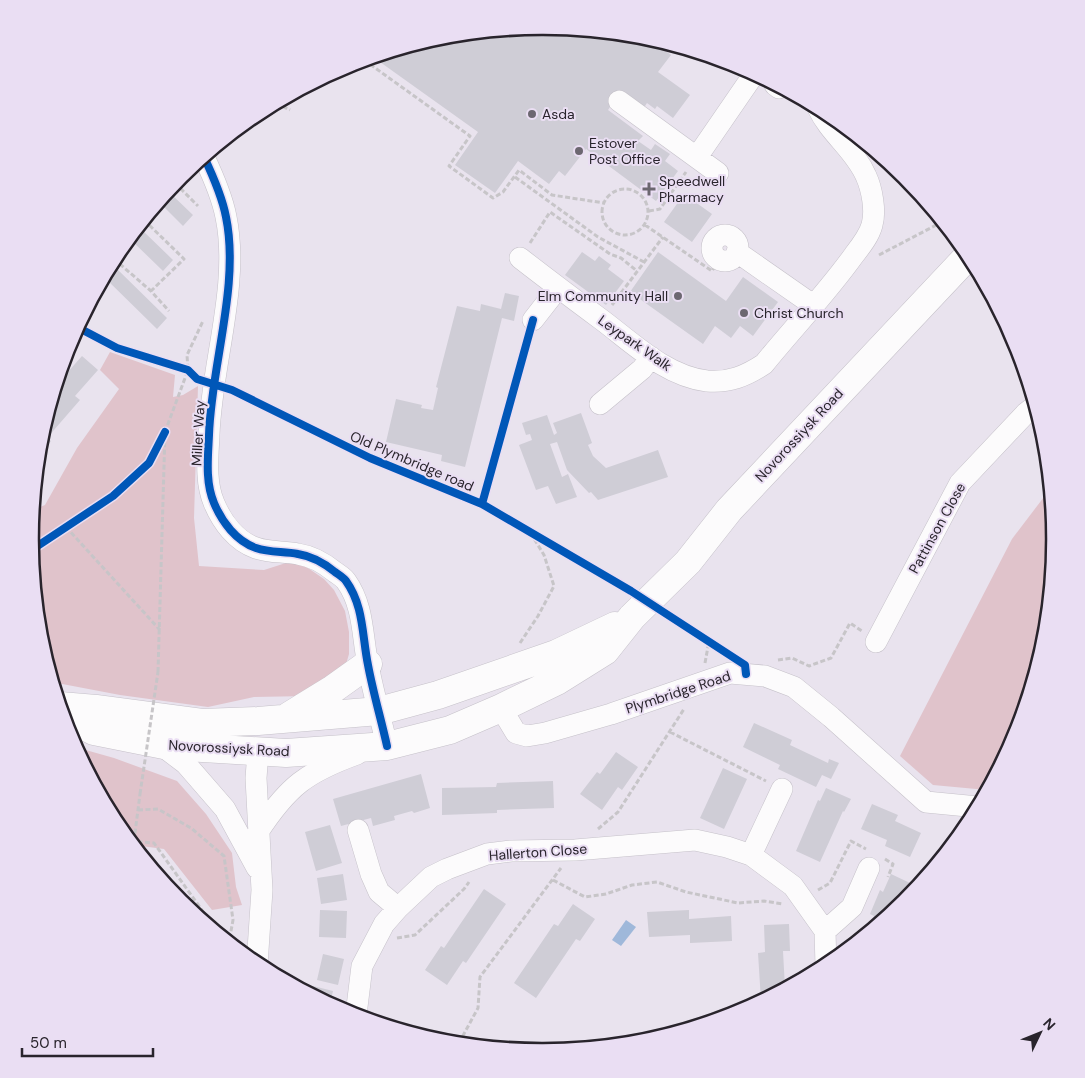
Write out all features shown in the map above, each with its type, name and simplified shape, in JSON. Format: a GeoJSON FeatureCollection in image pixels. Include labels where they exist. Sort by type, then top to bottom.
{"type":"FeatureCollection","features":[{"type":"Feature","properties":{"kind":"main road","name":"Novorossiysk Road"},"geometry":{"type":"LineString","coordinates":[[72,720],[94,731],[161,744],[258,752],[382,746],[450,730],[557,681],[605,651],[632,617],[688,562],[729,510],[964,262]]}},
{"type":"Feature","properties":{"kind":"main road","name":"Novorossiysk Road"},"geometry":{"type":"LineString","coordinates":[[67,707],[202,723],[270,720],[379,711],[438,695],[556,654],[632,617]]}},
{"type":"Feature","properties":{"kind":"main road"},"geometry":{"type":"LineString","coordinates":[[258,752],[270,720],[333,689],[368,664]]}},
{"type":"Feature","properties":{"kind":"street"},"geometry":{"type":"LineString","coordinates":[[697,157],[750,80]]}},
{"type":"Feature","properties":{"kind":"street"},"geometry":{"type":"LineString","coordinates":[[619,101],[718,173]]}},
{"type":"Feature","properties":{"kind":"street","name":"Leypark Walk"},"geometry":{"type":"LineString","coordinates":[[520,258],[651,357],[677,373],[708,381],[729,381],[747,375],[764,364],[841,273],[869,233],[872,223],[872,198],[866,177],[853,155],[827,123]]}},
{"type":"Feature","properties":{"kind":"street","name":"Miller Way"},"geometry":{"type":"LineString","coordinates":[[207,163],[216,183],[226,217],[229,245],[229,280],[210,414],[207,470],[213,502],[225,523],[237,538],[256,548],[297,553],[312,558],[328,566],[345,580],[356,598],[362,623],[368,664],[379,711],[382,746]]}},
{"type":"Feature","properties":{"kind":"street"},"geometry":{"type":"LineString","coordinates":[[728,256],[813,305]]}},
{"type":"Feature","properties":{"kind":"street"},"geometry":{"type":"LineString","coordinates":[[533,320],[558,288]]}},
{"type":"Feature","properties":{"kind":"street"},"geometry":{"type":"LineString","coordinates":[[600,404],[642,369],[651,357]]}},
{"type":"Feature","properties":{"kind":"street","name":"Pattinson Close"},"geometry":{"type":"LineString","coordinates":[[876,642],[960,483],[1029,410]]}},
{"type":"Feature","properties":{"kind":"street","name":"Plymbridge Road"},"geometry":{"type":"LineString","coordinates":[[501,708],[516,733],[527,736],[611,714],[730,673],[765,676],[794,688],[816,705],[926,802],[970,806]]}},
{"type":"Feature","properties":{"kind":"street"},"geometry":{"type":"LineString","coordinates":[[161,744],[186,764],[225,809],[247,846],[261,875]]}},
{"type":"Feature","properties":{"kind":"street"},"geometry":{"type":"LineString","coordinates":[[258,832],[273,809],[290,790],[314,772],[382,746]]}},
{"type":"Feature","properties":{"kind":"street"},"geometry":{"type":"LineString","coordinates":[[258,752],[256,778],[262,890],[258,955]]}},
{"type":"Feature","properties":{"kind":"street"},"geometry":{"type":"LineString","coordinates":[[751,855],[782,789]]}},
{"type":"Feature","properties":{"kind":"street"},"geometry":{"type":"LineString","coordinates":[[358,830],[371,874],[379,892],[398,908]]}},
{"type":"Feature","properties":{"kind":"street","name":"Hallerton Close"},"geometry":{"type":"LineString","coordinates":[[357,1008],[362,966],[384,924],[398,908],[431,878],[461,863],[487,854],[511,851],[575,850],[695,840],[727,847],[751,855],[793,886],[825,931]]}},
{"type":"Feature","properties":{"kind":"street"},"geometry":{"type":"LineString","coordinates":[[826,956],[825,931],[852,907],[869,868]]}},
{"type":"Feature","properties":{"kind":"path"},"geometry":{"type":"LineString","coordinates":[[371,65],[470,136],[449,166],[469,178],[493,198],[503,192],[519,170],[552,195],[604,203]]}},
{"type":"Feature","properties":{"kind":"path"},"geometry":{"type":"LineString","coordinates":[[284,107],[290,110]]}},
{"type":"Feature","properties":{"kind":"path"},"geometry":{"type":"LineString","coordinates":[[649,211],[660,209],[697,157]]}},
{"type":"Feature","properties":{"kind":"path"},"geometry":{"type":"LineString","coordinates":[[515,177],[598,237],[644,262]]}},
{"type":"Feature","properties":{"kind":"path"},"geometry":{"type":"LineString","coordinates":[[181,189],[198,206]]}},
{"type":"Feature","properties":{"kind":"path"},"geometry":{"type":"LineString","coordinates":[[632,189],[644,198],[649,211],[645,225],[639,231],[630,235],[619,235],[614,233],[604,221],[602,211],[607,197],[616,190],[632,189]]}},
{"type":"Feature","properties":{"kind":"path"},"geometry":{"type":"LineString","coordinates":[[520,258],[550,212],[637,271]]}},
{"type":"Feature","properties":{"kind":"path"},"geometry":{"type":"LineString","coordinates":[[149,225],[184,259],[151,291]]}},
{"type":"Feature","properties":{"kind":"path"},"geometry":{"type":"LineString","coordinates":[[645,225],[712,271],[728,256]]}},
{"type":"Feature","properties":{"kind":"path"},"geometry":{"type":"LineString","coordinates":[[860,247],[876,256],[936,225]]}},
{"type":"Feature","properties":{"kind":"path"},"geometry":{"type":"LineString","coordinates":[[601,320],[663,237]]}},
{"type":"Feature","properties":{"kind":"path"},"geometry":{"type":"LineString","coordinates":[[120,264],[169,310]]}},
{"type":"Feature","properties":{"kind":"path"},"geometry":{"type":"LineString","coordinates":[[157,448],[190,372],[187,355],[196,336]]}},
{"type":"Feature","properties":{"kind":"path"},"geometry":{"type":"LineString","coordinates":[[180,367],[190,372]]}},
{"type":"Feature","properties":{"kind":"path"},"geometry":{"type":"LineString","coordinates":[[134,833],[158,672],[165,432]]}},
{"type":"Feature","properties":{"kind":"path"},"geometry":{"type":"LineString","coordinates":[[74,522],[63,529],[160,630]]}},
{"type":"Feature","properties":{"kind":"path"},"geometry":{"type":"LineString","coordinates":[[522,527],[545,541]]}},
{"type":"Feature","properties":{"kind":"path"},"geometry":{"type":"LineString","coordinates":[[519,644],[538,616],[554,586],[544,555],[530,532]]}},
{"type":"Feature","properties":{"kind":"path"},"geometry":{"type":"LineString","coordinates":[[39,540],[42,542],[39,544]]}},
{"type":"Feature","properties":{"kind":"path"},"geometry":{"type":"LineString","coordinates":[[773,661],[792,658],[809,666],[831,658],[850,623]]}},
{"type":"Feature","properties":{"kind":"path"},"geometry":{"type":"LineString","coordinates":[[701,637],[716,646]]}},
{"type":"Feature","properties":{"kind":"path"},"geometry":{"type":"LineString","coordinates":[[670,732],[782,789]]}},
{"type":"Feature","properties":{"kind":"path"},"geometry":{"type":"LineString","coordinates":[[462,1036],[478,1008],[480,977],[575,850],[618,812],[648,765]]}},
{"type":"Feature","properties":{"kind":"path"},"geometry":{"type":"LineString","coordinates":[[138,810],[158,809],[191,828],[224,856],[234,920],[231,935]]}},
{"type":"Feature","properties":{"kind":"path"},"geometry":{"type":"LineString","coordinates":[[140,841],[154,842],[203,911]]}},
{"type":"Feature","properties":{"kind":"path"},"geometry":{"type":"LineString","coordinates":[[373,942],[415,935],[464,889],[487,854]]}},
{"type":"Feature","properties":{"kind":"path"},"geometry":{"type":"LineString","coordinates":[[552,880],[585,897],[606,894],[632,885],[656,882],[686,892],[708,895],[738,903],[764,901],[791,905],[803,899]]}},
{"type":"Feature","properties":{"kind":"shaded area"},"geometry":{"type":"Polygon","coordinates":[[[110,352],[175,375],[173,397],[183,395],[198,386],[194,518],[199,566],[264,570],[289,562],[305,566],[324,579],[334,590],[345,611],[349,632],[349,654],[342,678],[308,696],[254,697],[208,707],[120,695],[60,684],[48,637],[43,605],[40,572],[40,507],[45,505],[77,448],[119,389],[100,370],[110,352]]]}},
{"type":"Feature","properties":{"kind":"shaded area"},"geometry":{"type":"Polygon","coordinates":[[[1044,497],[1046,539],[1042,605],[1037,637],[1020,701],[995,762],[980,789],[933,785],[900,756],[1012,539],[1044,497]]]}},
{"type":"Feature","properties":{"kind":"shaded area"},"geometry":{"type":"Polygon","coordinates":[[[85,750],[114,758],[177,781],[206,814],[232,853],[236,887],[242,905],[212,910],[164,849],[143,846],[123,819],[106,791],[85,750]]]}},
{"type":"Feature","properties":{"kind":"water"},"geometry":{"type":"Polygon","coordinates":[[[626,920],[636,927],[621,946],[612,940],[626,920]]]}},
{"type":"Feature","properties":{"kind":"building","name":"Asda"},"geometry":{"type":"Polygon","coordinates":[[[542,35],[608,39],[665,50],[671,55],[658,72],[690,95],[673,118],[657,106],[655,109],[647,103],[643,109],[620,92],[608,110],[643,136],[638,141],[651,150],[655,144],[670,154],[665,161],[678,171],[656,201],[586,149],[565,176],[559,171],[549,184],[518,161],[495,193],[455,165],[478,132],[380,62],[412,52],[477,39],[542,35]]]}},
{"type":"Feature","properties":{"kind":"building"},"geometry":{"type":"Polygon","coordinates":[[[684,194],[712,214],[692,242],[664,222],[684,194]]]}},
{"type":"Feature","properties":{"kind":"building"},"geometry":{"type":"Polygon","coordinates":[[[174,196],[193,215],[183,226],[164,207],[174,196]]]}},
{"type":"Feature","properties":{"kind":"building"},"geometry":{"type":"Polygon","coordinates":[[[144,231],[173,260],[163,271],[135,243],[144,231]]]}},
{"type":"Feature","properties":{"kind":"building"},"geometry":{"type":"Polygon","coordinates":[[[582,252],[595,261],[599,256],[611,265],[608,269],[624,281],[606,305],[565,275],[582,252]]]}},
{"type":"Feature","properties":{"kind":"building","name":"Elm Community Hall"},"geometry":{"type":"Polygon","coordinates":[[[658,252],[726,301],[743,277],[778,302],[753,336],[740,326],[731,338],[715,326],[703,344],[630,292],[658,252]]]}},
{"type":"Feature","properties":{"kind":"building"},"geometry":{"type":"Polygon","coordinates":[[[117,269],[167,318],[157,329],[109,282],[117,269]]]}},
{"type":"Feature","properties":{"kind":"building"},"geometry":{"type":"Polygon","coordinates":[[[505,293],[519,296],[514,321],[502,318],[465,467],[441,461],[442,455],[386,442],[396,399],[422,405],[421,408],[433,410],[438,388],[436,387],[457,306],[480,311],[481,304],[501,309],[505,293]]]}},
{"type":"Feature","properties":{"kind":"building"},"geometry":{"type":"Polygon","coordinates":[[[82,356],[98,370],[75,396],[80,400],[49,435],[56,409],[66,374],[82,356]]]}},
{"type":"Feature","properties":{"kind":"building"},"geometry":{"type":"Polygon","coordinates":[[[581,413],[592,443],[588,445],[593,456],[606,468],[658,450],[668,477],[598,500],[567,470],[557,442],[550,444],[562,477],[568,474],[577,497],[556,504],[548,486],[536,490],[519,445],[532,440],[530,434],[526,435],[522,423],[547,415],[554,435],[557,433],[553,423],[581,413]]]}},
{"type":"Feature","properties":{"kind":"building"},"geometry":{"type":"Polygon","coordinates":[[[754,723],[792,740],[790,745],[828,763],[829,759],[839,763],[831,779],[822,775],[816,787],[778,769],[780,765],[743,747],[754,723]]]}},
{"type":"Feature","properties":{"kind":"building"},"geometry":{"type":"Polygon","coordinates":[[[616,752],[638,767],[622,790],[618,787],[602,810],[580,794],[597,772],[600,774],[616,752]]]}},
{"type":"Feature","properties":{"kind":"building"},"geometry":{"type":"Polygon","coordinates":[[[723,768],[747,779],[724,829],[700,818],[723,768]]]}},
{"type":"Feature","properties":{"kind":"building"},"geometry":{"type":"Polygon","coordinates":[[[421,774],[430,808],[394,816],[395,820],[373,826],[371,818],[341,826],[333,799],[421,774]]]}},
{"type":"Feature","properties":{"kind":"building"},"geometry":{"type":"Polygon","coordinates":[[[553,781],[554,808],[497,810],[497,813],[442,815],[442,788],[496,787],[497,783],[553,781]]]}},
{"type":"Feature","properties":{"kind":"building"},"geometry":{"type":"Polygon","coordinates":[[[826,788],[851,799],[843,811],[820,862],[796,851],[818,800],[820,801],[826,788]]]}},
{"type":"Feature","properties":{"kind":"building"},"geometry":{"type":"Polygon","coordinates":[[[872,804],[898,815],[895,821],[921,833],[910,857],[885,846],[887,840],[861,829],[872,804]]]}},
{"type":"Feature","properties":{"kind":"building"},"geometry":{"type":"Polygon","coordinates":[[[330,825],[342,863],[316,871],[305,832],[330,825]]]}},
{"type":"Feature","properties":{"kind":"building"},"geometry":{"type":"Polygon","coordinates":[[[343,874],[347,900],[321,904],[317,878],[343,874]]]}},
{"type":"Feature","properties":{"kind":"building"},"geometry":{"type":"Polygon","coordinates":[[[891,874],[910,883],[872,921],[874,916],[870,914],[880,890],[883,892],[891,874]]]}},
{"type":"Feature","properties":{"kind":"building"},"geometry":{"type":"Polygon","coordinates":[[[484,889],[506,904],[466,963],[463,961],[447,985],[425,970],[441,946],[444,948],[484,889]]]}},
{"type":"Feature","properties":{"kind":"building"},"geometry":{"type":"Polygon","coordinates":[[[573,904],[595,919],[580,941],[576,939],[536,998],[514,983],[554,924],[558,926],[573,904]]]}},
{"type":"Feature","properties":{"kind":"building"},"geometry":{"type":"Polygon","coordinates":[[[320,910],[347,911],[346,938],[319,937],[320,910]]]}},
{"type":"Feature","properties":{"kind":"building"},"geometry":{"type":"Polygon","coordinates":[[[689,910],[689,919],[731,916],[732,941],[690,943],[690,935],[649,937],[647,912],[689,910]]]}},
{"type":"Feature","properties":{"kind":"building"},"geometry":{"type":"Polygon","coordinates":[[[789,924],[790,951],[783,951],[785,980],[761,993],[758,953],[765,952],[764,925],[789,924]]]}},
{"type":"Feature","properties":{"kind":"building"},"geometry":{"type":"Polygon","coordinates":[[[323,954],[344,959],[338,985],[317,980],[323,954]]]}},
{"type":"Feature","properties":{"kind":"building"},"geometry":{"type":"Polygon","coordinates":[[[313,987],[333,991],[332,996],[320,991],[313,987]]]}},
{"type":"Feature","properties":{"kind":"cycle path"},"geometry":{"type":"LineString","coordinates":[[207,163],[222,201],[226,217],[230,270],[224,326],[211,409],[208,452],[211,495],[217,510],[230,530],[242,541],[261,550],[293,553],[313,558],[346,581],[356,601],[362,622],[370,675],[387,746]]}},
{"type":"Feature","properties":{"kind":"cycle path"},"geometry":{"type":"LineString","coordinates":[[482,504],[533,320]]}},
{"type":"Feature","properties":{"kind":"cycle path","name":"Old Plymbridge road"},"geometry":{"type":"LineString","coordinates":[[84,331],[117,348],[188,370],[197,379],[232,390],[370,458],[482,504],[631,591],[745,665],[746,674]]}},
{"type":"Feature","properties":{"kind":"cycle path"},"geometry":{"type":"LineString","coordinates":[[39,545],[113,496],[149,463],[165,432]]}},
{"type":"Feature","properties":{"kind":"place","name":"Asda"},"geometry":{"type":"Point","coordinates":[532,114]}},
{"type":"Feature","properties":{"kind":"place","name":"Estover Post Office"},"geometry":{"type":"Point","coordinates":[579,151]}},
{"type":"Feature","properties":{"kind":"place","name":"Speedwell Pharmacy"},"geometry":{"type":"Point","coordinates":[649,189]}},
{"type":"Feature","properties":{"kind":"place","name":"Elm Community Hall"},"geometry":{"type":"Point","coordinates":[678,296]}},
{"type":"Feature","properties":{"kind":"place","name":"Christ Church"},"geometry":{"type":"Point","coordinates":[744,313]}}]}
